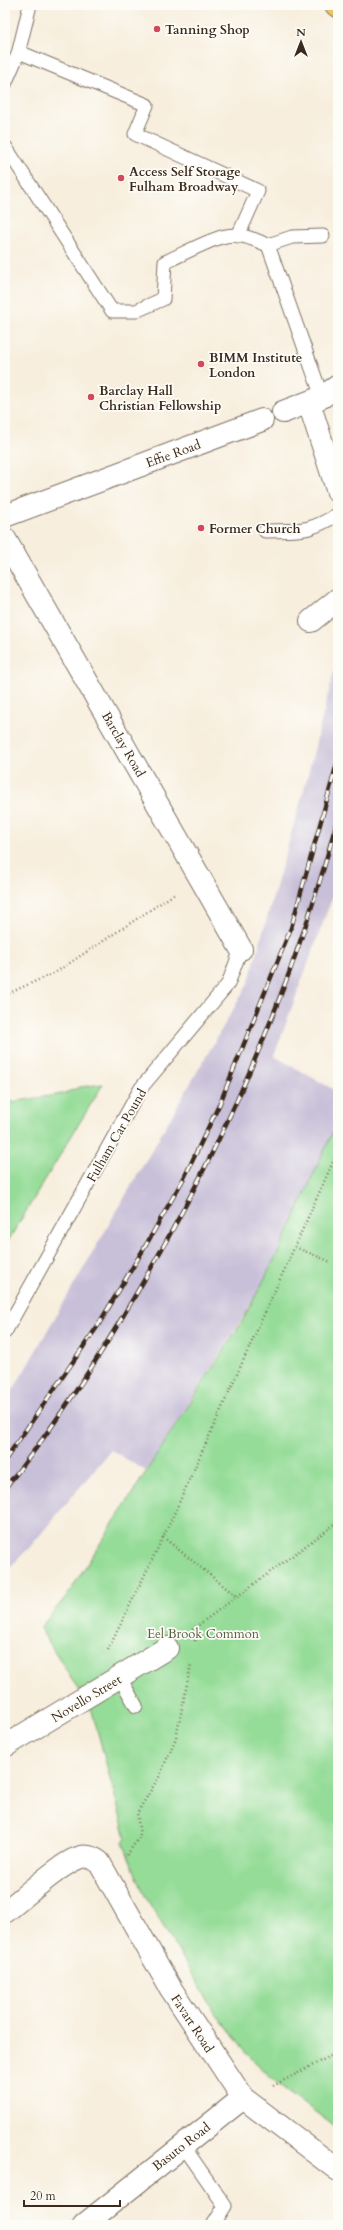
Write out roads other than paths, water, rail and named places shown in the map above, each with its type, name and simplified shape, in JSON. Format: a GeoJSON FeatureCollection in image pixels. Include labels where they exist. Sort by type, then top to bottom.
{"type":"FeatureCollection","features":[{"type":"Feature","properties":{"kind":"street","name":"Effie Road"},"geometry":{"type":"LineString","coordinates":[[283,412],[323,395]]}},
{"type":"Feature","properties":{"kind":"street"},"geometry":{"type":"LineString","coordinates":[[323,395],[338,492]]}},
{"type":"Feature","properties":{"kind":"street","name":"Effie Road"},"geometry":{"type":"LineString","coordinates":[[5,516],[262,420]]}},
{"type":"Feature","properties":{"kind":"street","name":"Barclay Road"},"geometry":{"type":"LineString","coordinates":[[5,539],[200,874],[241,949]]}},
{"type":"Feature","properties":{"kind":"street"},"geometry":{"type":"LineString","coordinates":[[310,621],[338,599]]}},
{"type":"Feature","properties":{"kind":"street","name":"Novello Street"},"geometry":{"type":"LineString","coordinates":[[5,1746],[168,1648]]}},
{"type":"Feature","properties":{"kind":"street","name":"Favart Road"},"geometry":{"type":"LineString","coordinates":[[5,1912],[78,1858],[94,1858],[102,1866],[110,1879],[135,1928],[172,1989],[243,2098],[338,2170]]}},
{"type":"Feature","properties":{"kind":"street","name":"Basuto Road"},"geometry":{"type":"LineString","coordinates":[[84,2225],[182,2144],[243,2098]]}},
{"type":"Feature","properties":{"kind":"lane"},"geometry":{"type":"LineString","coordinates":[[5,84],[19,52],[30,5]]}},
{"type":"Feature","properties":{"kind":"lane"},"geometry":{"type":"LineString","coordinates":[[19,52],[147,105],[135,134],[258,191],[238,236]]}},
{"type":"Feature","properties":{"kind":"lane"},"geometry":{"type":"LineString","coordinates":[[5,146],[112,311],[136,311],[164,299],[165,262],[225,236],[247,237],[268,245],[292,237],[323,236]]}},
{"type":"Feature","properties":{"kind":"lane"},"geometry":{"type":"LineString","coordinates":[[268,245],[323,395]]}},
{"type":"Feature","properties":{"kind":"lane","name":"Effie Road"},"geometry":{"type":"LineString","coordinates":[[262,420],[283,412]]}},
{"type":"Feature","properties":{"kind":"lane"},"geometry":{"type":"LineString","coordinates":[[265,531],[306,530],[320,525],[338,514]]}},
{"type":"Feature","properties":{"kind":"lane","name":"Fulham Car Pound"},"geometry":{"type":"LineString","coordinates":[[5,1332],[141,1088],[228,984],[241,949]]}},
{"type":"Feature","properties":{"kind":"lane"},"geometry":{"type":"LineString","coordinates":[[120,1678],[136,1706]]}},
{"type":"Feature","properties":{"kind":"lane"},"geometry":{"type":"LineString","coordinates":[[182,2144],[225,2206],[213,2225]]}},
{"type":"Feature","properties":{"kind":"railway"},"geometry":{"type":"LineString","coordinates":[[5,1460],[97,1327],[185,1176],[220,1103],[291,928],[338,760]]}},
{"type":"Feature","properties":{"kind":"railway"},"geometry":{"type":"LineString","coordinates":[[5,1488],[58,1418],[106,1344],[168,1238],[227,1122],[254,1063],[278,1002],[320,880],[338,817]]}},
{"type":"Feature","properties":{"kind":"place","name":"Tanning Shop"},"geometry":{"type":"Point","coordinates":[157,29]}},
{"type":"Feature","properties":{"kind":"place","name":"Access Self Storage Fulham Broadway"},"geometry":{"type":"Point","coordinates":[121,178]}},
{"type":"Feature","properties":{"kind":"place","name":"BIMM Institute London"},"geometry":{"type":"Point","coordinates":[201,364]}},
{"type":"Feature","properties":{"kind":"place","name":"Barclay Hall Christian Fellowship"},"geometry":{"type":"Point","coordinates":[91,397]}},
{"type":"Feature","properties":{"kind":"place","name":"Former Church"},"geometry":{"type":"Point","coordinates":[201,528]}},
{"type":"Feature","properties":{"kind":"park label","name":"Eel Brook Common"},"geometry":{"type":"Point","coordinates":[203,1633]}}]}
